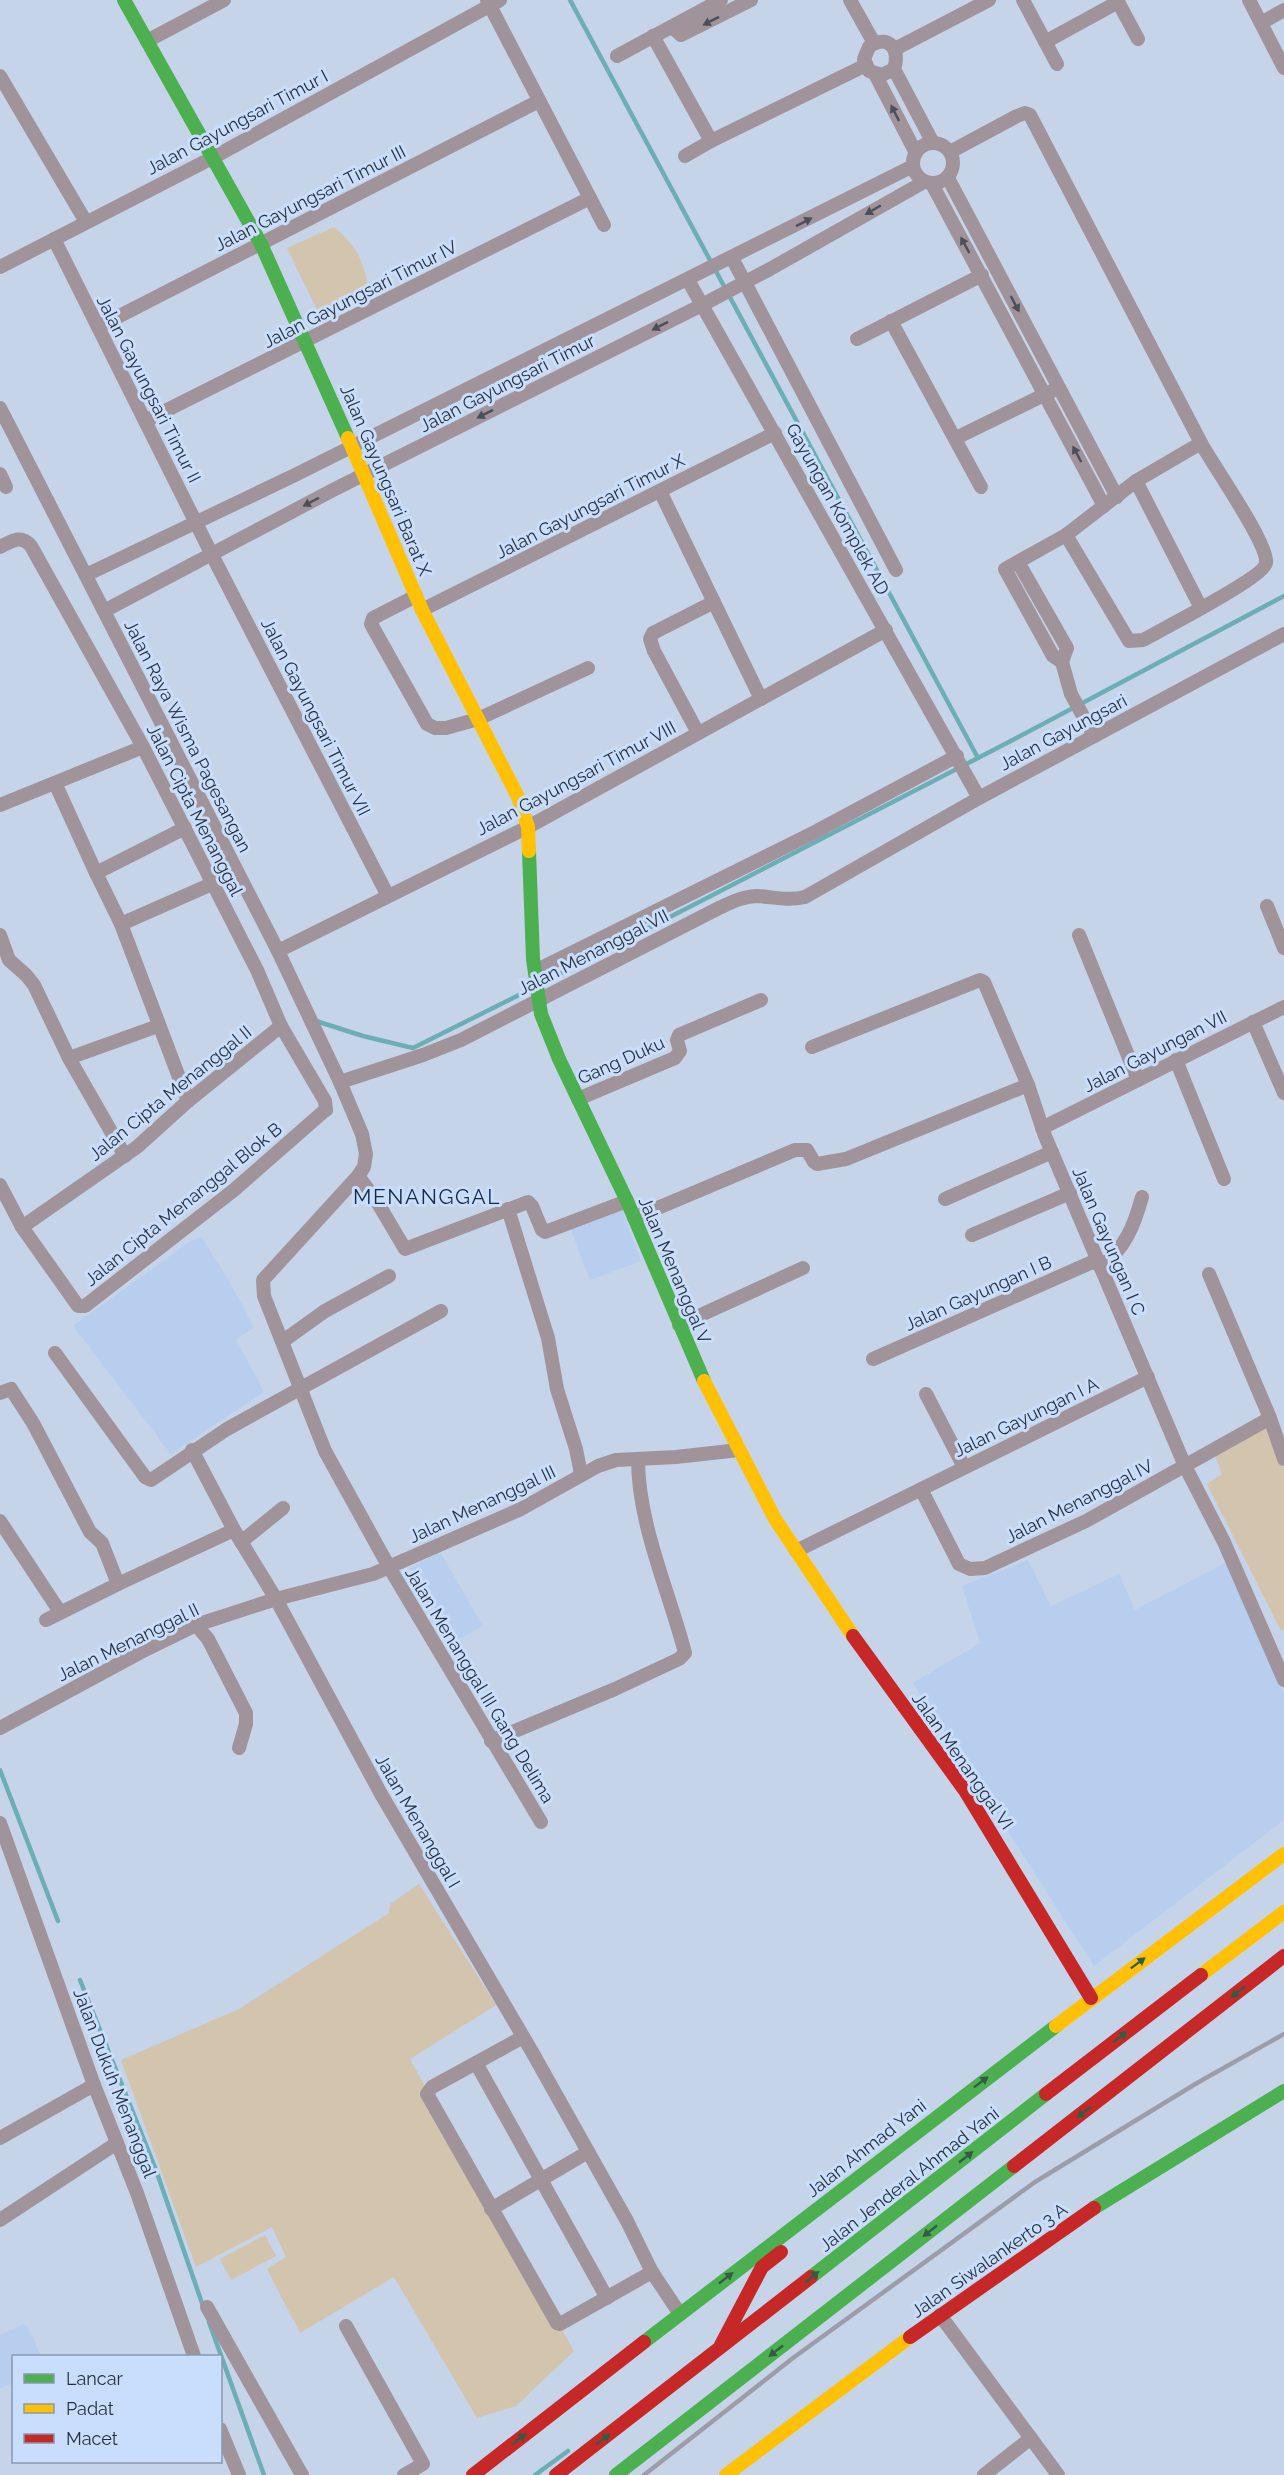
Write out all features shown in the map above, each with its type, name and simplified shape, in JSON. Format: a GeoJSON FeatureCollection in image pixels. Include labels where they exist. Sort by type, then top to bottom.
{"type":"FeatureCollection","features":[{"type":"Feature","properties":{"kind":"main road","name":"Jalan Gayungsari Barat X"},"geometry":{"type":"LineString","coordinates":[[124,0],[261,244],[306,340],[352,446],[362,476],[422,610],[508,773],[528,827],[538,998]]}},
{"type":"Feature","properties":{"kind":"main road","name":"Jalan Menanggal V"},"geometry":{"type":"LineString","coordinates":[[538,998],[548,1036],[627,1201],[696,1365],[775,1520],[796,1551]]}},
{"type":"Feature","properties":{"kind":"main road","name":"Jalan Menanggal VI"},"geometry":{"type":"LineString","coordinates":[[796,1551],[872,1665],[966,1792],[1091,1998]]}},
{"type":"Feature","properties":{"kind":"main road","name":"Jalan Ahmad Yani"},"geometry":{"type":"LineString","coordinates":[[473,2475],[883,2157],[1284,1854]]}},
{"type":"Feature","properties":{"kind":"main road","name":"Jalan Jenderal Ahmad Yani"},"geometry":{"type":"LineString","coordinates":[[556,2475],[1284,1912]]}},
{"type":"Feature","properties":{"kind":"main road"},"geometry":{"type":"LineString","coordinates":[[616,2475],[1284,1956]]}},
{"type":"Feature","properties":{"kind":"main road","name":"Jalan Siwalankerto 3 A"},"geometry":{"type":"LineString","coordinates":[[726,2475],[940,2315],[1120,2192],[1284,2091]]}},
{"type":"Feature","properties":{"kind":"main road"},"geometry":{"type":"LineString","coordinates":[[717,2352],[762,2267],[876,2177],[883,2157]]}},
{"type":"Feature","properties":{"kind":"street"},"geometry":{"type":"LineString","coordinates":[[147,41],[224,0]]}},
{"type":"Feature","properties":{"kind":"street"},"geometry":{"type":"LineString","coordinates":[[617,56],[722,0]]}},
{"type":"Feature","properties":{"kind":"street"},"geometry":{"type":"LineString","coordinates":[[672,27],[676,33],[681,35],[751,0]]}},
{"type":"Feature","properties":{"kind":"street"},"geometry":{"type":"LineString","coordinates":[[850,0],[874,43]]}},
{"type":"Feature","properties":{"kind":"street"},"geometry":{"type":"LineString","coordinates":[[895,49],[989,0]]}},
{"type":"Feature","properties":{"kind":"street"},"geometry":{"type":"LineString","coordinates":[[1023,0],[1057,64]]}},
{"type":"Feature","properties":{"kind":"street"},"geometry":{"type":"LineString","coordinates":[[1249,0],[1284,68]]}},
{"type":"Feature","properties":{"kind":"street"},"geometry":{"type":"LineString","coordinates":[[1045,42],[1118,1],[1138,39]]}},
{"type":"Feature","properties":{"kind":"street"},"geometry":{"type":"LineString","coordinates":[[492,2],[539,101],[604,225]]}},
{"type":"Feature","properties":{"kind":"street","name":"Jalan Gayungsari Timur I"},"geometry":{"type":"LineString","coordinates":[[0,267],[214,157],[492,2]]}},
{"type":"Feature","properties":{"kind":"street"},"geometry":{"type":"LineString","coordinates":[[1261,23],[1284,10]]}},
{"type":"Feature","properties":{"kind":"street"},"geometry":{"type":"LineString","coordinates":[[653,36],[711,141]]}},
{"type":"Feature","properties":{"kind":"street"},"geometry":{"type":"LineString","coordinates":[[685,156],[711,141],[870,70],[882,75],[894,69],[898,59],[895,49],[889,44],[874,43],[865,52],[870,70],[915,160],[915,172],[928,183],[982,275],[1104,506]]}},
{"type":"Feature","properties":{"kind":"street"},"geometry":{"type":"LineString","coordinates":[[894,69],[933,143]]}},
{"type":"Feature","properties":{"kind":"street"},"geometry":{"type":"LineString","coordinates":[[0,76],[86,222]]}},
{"type":"Feature","properties":{"kind":"street","name":"Jalan Gayungsari Timur III"},"geometry":{"type":"LineString","coordinates":[[98,327],[539,101]]}},
{"type":"Feature","properties":{"kind":"street"},"geometry":{"type":"LineString","coordinates":[[950,152],[1017,116],[1025,114],[1030,116],[1201,443],[1234,494],[1267,560],[1266,566],[1261,571],[1201,608],[1143,640],[1129,641],[1066,535]]}},
{"type":"Feature","properties":{"kind":"street"},"geometry":{"type":"LineString","coordinates":[[915,160],[926,144],[933,143],[946,147],[950,152],[954,161],[953,170],[948,178],[940,183],[928,183]]}},
{"type":"Feature","properties":{"kind":"street","name":"Jalan Gayungsari Timur"},"geometry":{"type":"LineString","coordinates":[[86,575],[728,260],[915,160]]}},
{"type":"Feature","properties":{"kind":"street"},"geometry":{"type":"LineString","coordinates":[[948,178],[1117,497]]}},
{"type":"Feature","properties":{"kind":"street","name":"Jalan Gayungsari Timur"},"geometry":{"type":"LineString","coordinates":[[104,611],[362,476],[707,302],[928,183]]}},
{"type":"Feature","properties":{"kind":"street","name":"Jalan Gayungsari Timur IV"},"geometry":{"type":"LineString","coordinates":[[145,421],[590,198]]}},
{"type":"Feature","properties":{"kind":"street","name":"Jalan Gayungsari Timur II"},"geometry":{"type":"LineString","coordinates":[[54,239],[212,555]]}},
{"type":"Feature","properties":{"kind":"street"},"geometry":{"type":"LineString","coordinates":[[728,260],[739,285],[896,570]]}},
{"type":"Feature","properties":{"kind":"street"},"geometry":{"type":"LineString","coordinates":[[857,339],[982,275]]}},
{"type":"Feature","properties":{"kind":"street","name":"Gayungan Komplek AD"},"geometry":{"type":"LineString","coordinates":[[693,277],[775,433],[979,798]]}},
{"type":"Feature","properties":{"kind":"street"},"geometry":{"type":"LineString","coordinates":[[891,321],[981,487]]}},
{"type":"Feature","properties":{"kind":"street"},"geometry":{"type":"LineString","coordinates":[[956,438],[1059,387]]}},
{"type":"Feature","properties":{"kind":"street","name":"Jalan Raya Wisma Pagesangan"},"geometry":{"type":"LineString","coordinates":[[0,408],[278,951],[340,1082],[362,1134],[366,1154],[364,1167],[358,1176]]}},
{"type":"Feature","properties":{"kind":"street","name":"Jalan Gayungsari Timur X"},"geometry":{"type":"LineString","coordinates":[[422,610],[775,433]]}},
{"type":"Feature","properties":{"kind":"street"},"geometry":{"type":"LineString","coordinates":[[1095,736],[1071,694],[1062,662],[1053,656],[1005,569],[1066,535],[1136,482],[1201,443]]}},
{"type":"Feature","properties":{"kind":"street"},"geometry":{"type":"LineString","coordinates":[[1136,482],[1201,608]]}},
{"type":"Feature","properties":{"kind":"street"},"geometry":{"type":"LineString","coordinates":[[660,491],[761,699]]}},
{"type":"Feature","properties":{"kind":"street","name":"Jalan Cipta Menanggal"},"geometry":{"type":"LineString","coordinates":[[0,547],[18,539],[23,539],[31,546],[143,747],[257,970],[280,1026],[325,1101],[326,1107]]}},
{"type":"Feature","properties":{"kind":"street","name":"Jalan Gayungsari Timur VII"},"geometry":{"type":"LineString","coordinates":[[212,555],[388,896]]}},
{"type":"Feature","properties":{"kind":"street"},"geometry":{"type":"LineString","coordinates":[[416,596],[373,618],[371,624],[427,724],[435,728],[446,728],[478,719],[588,668]]}},
{"type":"Feature","properties":{"kind":"street"},"geometry":{"type":"LineString","coordinates":[[699,733],[654,651],[650,639],[653,633],[714,602]]}},
{"type":"Feature","properties":{"kind":"street","name":"Jalan Gayungsari Timur VIII"},"geometry":{"type":"LineString","coordinates":[[278,951],[528,827],[886,630]]}},
{"type":"Feature","properties":{"kind":"street","name":"Jalan Gayungsari"},"geometry":{"type":"LineString","coordinates":[[862,865],[979,798],[1284,636]]}},
{"type":"Feature","properties":{"kind":"street"},"geometry":{"type":"LineString","coordinates":[[2,800],[55,783],[143,747]]}},
{"type":"Feature","properties":{"kind":"street"},"geometry":{"type":"LineString","coordinates":[[536,976],[959,759]]}},
{"type":"Feature","properties":{"kind":"street"},"geometry":{"type":"LineString","coordinates":[[55,783],[121,924],[188,1101]]}},
{"type":"Feature","properties":{"kind":"street"},"geometry":{"type":"LineString","coordinates":[[96,873],[185,828]]}},
{"type":"Feature","properties":{"kind":"street","name":"Jalan Menanggal VII"},"geometry":{"type":"LineString","coordinates":[[340,1082],[461,1040],[538,998],[721,907],[750,897],[782,900],[804,897],[862,865]]}},
{"type":"Feature","properties":{"kind":"street"},"geometry":{"type":"LineString","coordinates":[[121,924],[214,884]]}},
{"type":"Feature","properties":{"kind":"street"},"geometry":{"type":"LineString","coordinates":[[1267,906],[1284,948]]}},
{"type":"Feature","properties":{"kind":"street"},"geometry":{"type":"LineString","coordinates":[[0,935],[9,960],[34,985],[69,1058],[125,1156]]}},
{"type":"Feature","properties":{"kind":"street"},"geometry":{"type":"LineString","coordinates":[[1079,935],[1138,1080]]}},
{"type":"Feature","properties":{"kind":"street","name":"Jalan Gayungan I C"},"geometry":{"type":"LineString","coordinates":[[812,1047],[982,980],[1001,1018],[1028,1085],[1042,1128],[1185,1467],[1224,1542],[1284,1680]]}},
{"type":"Feature","properties":{"kind":"street","name":"Gang Duku"},"geometry":{"type":"LineString","coordinates":[[578,1099],[675,1058],[680,1051],[679,1035],[761,1000]]}},
{"type":"Feature","properties":{"kind":"street","name":"Jalan Gayungan VII"},"geometry":{"type":"LineString","coordinates":[[1042,1128],[1284,1007]]}},
{"type":"Feature","properties":{"kind":"street"},"geometry":{"type":"LineString","coordinates":[[1253,1022],[1284,1094]]}},
{"type":"Feature","properties":{"kind":"street"},"geometry":{"type":"LineString","coordinates":[[69,1058],[158,1026]]}},
{"type":"Feature","properties":{"kind":"street","name":"Jalan Cipta Menanggal II"},"geometry":{"type":"LineString","coordinates":[[22,1227],[125,1156],[280,1026]]}},
{"type":"Feature","properties":{"kind":"street"},"geometry":{"type":"LineString","coordinates":[[1176,1060],[1224,1179]]}},
{"type":"Feature","properties":{"kind":"street"},"geometry":{"type":"LineString","coordinates":[[634,1218],[795,1150],[807,1150],[814,1162],[818,1164],[846,1159],[1028,1085]]}},
{"type":"Feature","properties":{"kind":"street","name":"Jalan Cipta Menanggal Blok B"},"geometry":{"type":"LineString","coordinates":[[22,1227],[78,1306],[85,1306],[234,1190],[326,1107]]}},
{"type":"Feature","properties":{"kind":"street"},"geometry":{"type":"LineString","coordinates":[[945,1199],[1052,1152]]}},
{"type":"Feature","properties":{"kind":"street"},"geometry":{"type":"LineString","coordinates":[[388,1567],[325,1451],[264,1296],[263,1280],[358,1176],[376,1200],[405,1249],[508,1209],[530,1204],[545,1232],[627,1201]]}},
{"type":"Feature","properties":{"kind":"street"},"geometry":{"type":"LineString","coordinates":[[0,1185],[22,1227]]}},
{"type":"Feature","properties":{"kind":"street"},"geometry":{"type":"LineString","coordinates":[[972,1235],[1070,1193]]}},
{"type":"Feature","properties":{"kind":"street"},"geometry":{"type":"LineString","coordinates":[[1098,1263],[1114,1256],[1124,1243],[1137,1215],[1142,1197]]}},
{"type":"Feature","properties":{"kind":"street"},"geometry":{"type":"LineString","coordinates":[[508,1209],[548,1338],[557,1389],[576,1449],[581,1474]]}},
{"type":"Feature","properties":{"kind":"street","name":"Jalan Gayungan I B"},"geometry":{"type":"LineString","coordinates":[[873,1359],[1098,1263]]}},
{"type":"Feature","properties":{"kind":"street"},"geometry":{"type":"LineString","coordinates":[[679,1325],[803,1268]]}},
{"type":"Feature","properties":{"kind":"street"},"geometry":{"type":"LineString","coordinates":[[1209,1274],[1270,1418],[1284,1459]]}},
{"type":"Feature","properties":{"kind":"street"},"geometry":{"type":"LineString","coordinates":[[283,1341],[325,1311],[389,1276]]}},
{"type":"Feature","properties":{"kind":"street"},"geometry":{"type":"LineString","coordinates":[[55,1353],[145,1477],[153,1480],[192,1450],[300,1387],[441,1311]]}},
{"type":"Feature","properties":{"kind":"street","name":"Jalan Gayungan I A"},"geometry":{"type":"LineString","coordinates":[[921,1490],[1148,1377]]}},
{"type":"Feature","properties":{"kind":"street"},"geometry":{"type":"LineString","coordinates":[[0,1393],[11,1389],[33,1423],[91,1533],[102,1543],[118,1584]]}},
{"type":"Feature","properties":{"kind":"street"},"geometry":{"type":"LineString","coordinates":[[926,1394],[964,1467]]}},
{"type":"Feature","properties":{"kind":"street","name":"Jalan Menanggal IV"},"geometry":{"type":"LineString","coordinates":[[921,1490],[959,1564],[970,1569],[985,1568],[1086,1521],[1270,1418]]}},
{"type":"Feature","properties":{"kind":"street","name":"Jalan Menanggal I"},"geometry":{"type":"LineString","coordinates":[[192,1450],[238,1536],[276,1599],[381,1794],[523,2037],[652,2272],[680,2314]]}},
{"type":"Feature","properties":{"kind":"street","name":"Jalan Menanggal III"},"geometry":{"type":"LineString","coordinates":[[276,1599],[373,1574],[521,1509],[581,1474],[616,1460],[739,1450]]}},
{"type":"Feature","properties":{"kind":"street"},"geometry":{"type":"LineString","coordinates":[[491,1742],[615,1689],[679,1659],[685,1653],[656,1557],[638,1474],[638,1460]]}},
{"type":"Feature","properties":{"kind":"street"},"geometry":{"type":"LineString","coordinates":[[796,1551],[921,1490]]}},
{"type":"Feature","properties":{"kind":"street"},"geometry":{"type":"LineString","coordinates":[[46,1620],[118,1584],[238,1536],[283,1508]]}},
{"type":"Feature","properties":{"kind":"street"},"geometry":{"type":"LineString","coordinates":[[0,1521],[60,1612]]}},
{"type":"Feature","properties":{"kind":"street","name":"Jalan Menanggal III Gang Delima"},"geometry":{"type":"LineString","coordinates":[[388,1567],[541,1822]]}},
{"type":"Feature","properties":{"kind":"street","name":"Jalan Menanggal II"},"geometry":{"type":"LineString","coordinates":[[0,1728],[196,1625],[276,1599]]}},
{"type":"Feature","properties":{"kind":"street"},"geometry":{"type":"LineString","coordinates":[[196,1625],[208,1639],[246,1713],[246,1724],[239,1748]]}},
{"type":"Feature","properties":{"kind":"street","name":"Jalan Dukuh Menanggal"},"geometry":{"type":"LineString","coordinates":[[0,1823],[94,2085],[137,2193],[194,2355]]}},
{"type":"Feature","properties":{"kind":"street"},"geometry":{"type":"LineString","coordinates":[[523,2037],[432,2086],[428,2094],[491,2209],[557,2323],[560,2324],[652,2272]]}},
{"type":"Feature","properties":{"kind":"street"},"geometry":{"type":"LineString","coordinates":[[476,2063],[607,2298]]}},
{"type":"Feature","properties":{"kind":"street"},"geometry":{"type":"LineString","coordinates":[[0,2138],[94,2085]]}},
{"type":"Feature","properties":{"kind":"street"},"geometry":{"type":"LineString","coordinates":[[0,2220],[117,2144]]}},
{"type":"Feature","properties":{"kind":"street"},"geometry":{"type":"LineString","coordinates":[[491,2209],[588,2152]]}},
{"type":"Feature","properties":{"kind":"street"},"geometry":{"type":"LineString","coordinates":[[207,2307],[302,2475]]}},
{"type":"Feature","properties":{"kind":"street"},"geometry":{"type":"LineString","coordinates":[[940,2315],[1058,2475]]}},
{"type":"Feature","properties":{"kind":"street"},"geometry":{"type":"LineString","coordinates":[[346,2326],[427,2470],[404,2475]]}},
{"type":"Feature","properties":{"kind":"street"},"geometry":{"type":"LineString","coordinates":[[222,2435],[239,2475]]}},
{"type":"Feature","properties":{"kind":"street"},"geometry":{"type":"LineString","coordinates":[[984,2475],[1031,2438]]}},
{"type":"Feature","properties":{"kind":"shaded area"},"geometry":{"type":"Polygon","coordinates":[[[334,227],[349,241],[359,256],[369,293],[321,318],[287,248],[334,227]]]}},
{"type":"Feature","properties":{"kind":"shaded area"},"geometry":{"type":"Polygon","coordinates":[[[620,1205],[641,1261],[590,1280],[569,1225],[620,1205]]]}},
{"type":"Feature","properties":{"kind":"shaded area"},"geometry":{"type":"Polygon","coordinates":[[[202,1237],[254,1328],[236,1339],[264,1392],[171,1454],[73,1326],[191,1241],[202,1237]]]}},
{"type":"Feature","properties":{"kind":"shaded area"},"geometry":{"type":"Polygon","coordinates":[[[1268,1425],[1284,1469],[1284,1629],[1281,1631],[1207,1484],[1222,1474],[1215,1455],[1268,1425]]]}},
{"type":"Feature","properties":{"kind":"shaded area"},"geometry":{"type":"Polygon","coordinates":[[[440,1552],[483,1626],[454,1642],[411,1568],[440,1552]]]}},
{"type":"Feature","properties":{"kind":"shaded area"},"geometry":{"type":"Polygon","coordinates":[[[1028,1560],[1051,1606],[1119,1574],[1135,1610],[1227,1562],[1284,1693],[1284,1820],[1094,1966],[913,1683],[980,1643],[962,1586],[1028,1560]]]}},
{"type":"Feature","properties":{"kind":"shaded area"},"geometry":{"type":"Polygon","coordinates":[[[419,1884],[496,2005],[410,2059],[574,2351],[516,2406],[477,2418],[394,2277],[300,2333],[267,2269],[286,2257],[272,2227],[196,2267],[121,2060],[239,2009],[389,1913],[390,1904],[419,1884]]]}},
{"type":"Feature","properties":{"kind":"shaded area"},"geometry":{"type":"Polygon","coordinates":[[[265,2235],[276,2256],[231,2280],[220,2259],[265,2235]]]}},
{"type":"Feature","properties":{"kind":"shaded area"},"geometry":{"type":"Polygon","coordinates":[[[24,2324],[28,2327],[41,2355],[12,2355],[12,2383],[0,2389],[0,2333],[1,2335],[24,2324]]]}},
{"type":"Feature","properties":{"kind":"waterway"},"geometry":{"type":"LineString","coordinates":[[570,0],[978,758]]}},
{"type":"Feature","properties":{"kind":"waterway"},"geometry":{"type":"LineString","coordinates":[[542,983],[1007,743],[1284,596]]}},
{"type":"Feature","properties":{"kind":"waterway"},"geometry":{"type":"LineString","coordinates":[[316,1021],[363,1036],[413,1048],[531,989]]}},
{"type":"Feature","properties":{"kind":"waterway"},"geometry":{"type":"LineString","coordinates":[[0,1770],[58,1921]]}},
{"type":"Feature","properties":{"kind":"waterway"},"geometry":{"type":"LineString","coordinates":[[80,1980],[156,2170],[203,2306]]}},
{"type":"Feature","properties":{"kind":"waterway"},"geometry":{"type":"LineString","coordinates":[[209,2322],[221,2355]]}},
{"type":"Feature","properties":{"kind":"waterway"},"geometry":{"type":"LineString","coordinates":[[222,2358],[264,2475]]}},
{"type":"Feature","properties":{"kind":"waterway"},"geometry":{"type":"LineString","coordinates":[[535,2475],[568,2451]]}},
{"type":"Feature","properties":{"kind":"railway"},"geometry":{"type":"LineString","coordinates":[[644,2475],[793,2358],[1035,2182],[1197,2083],[1284,2034]]}},
{"type":"Feature","properties":{"kind":"traffic: fast"},"geometry":{"type":"LineString","coordinates":[[124,0],[261,244],[348,438]]}},
{"type":"Feature","properties":{"kind":"traffic: fast"},"geometry":{"type":"LineString","coordinates":[[529,851],[533,959],[541,1014],[559,1059],[627,1201],[704,1381]]}},
{"type":"Feature","properties":{"kind":"traffic: fast"},"geometry":{"type":"LineString","coordinates":[[644,2342],[1056,2026]]}},
{"type":"Feature","properties":{"kind":"traffic: fast"},"geometry":{"type":"LineString","coordinates":[[1094,2208],[1284,2091]]}},
{"type":"Feature","properties":{"kind":"traffic: fast"},"geometry":{"type":"LineString","coordinates":[[811,2277],[1046,2094]]}},
{"type":"Feature","properties":{"kind":"traffic: fast"},"geometry":{"type":"LineString","coordinates":[[616,2475],[1014,2166]]}},
{"type":"Feature","properties":{"kind":"traffic: slow"},"geometry":{"type":"LineString","coordinates":[[348,438],[422,610],[518,797],[528,827],[529,851]]}},
{"type":"Feature","properties":{"kind":"traffic: slow"},"geometry":{"type":"LineString","coordinates":[[704,1381],[775,1519],[853,1636]]}},
{"type":"Feature","properties":{"kind":"traffic: slow"},"geometry":{"type":"LineString","coordinates":[[1056,2026],[1284,1854]]}},
{"type":"Feature","properties":{"kind":"traffic: slow"},"geometry":{"type":"LineString","coordinates":[[1201,1975],[1284,1912]]}},
{"type":"Feature","properties":{"kind":"traffic: slow"},"geometry":{"type":"LineString","coordinates":[[726,2475],[910,2337]]}},
{"type":"Feature","properties":{"kind":"traffic: jam"},"geometry":{"type":"LineString","coordinates":[[853,1636],[966,1792],[1091,1998]]}},
{"type":"Feature","properties":{"kind":"traffic: jam"},"geometry":{"type":"LineString","coordinates":[[1014,2166],[1284,1956]]}},
{"type":"Feature","properties":{"kind":"traffic: jam"},"geometry":{"type":"LineString","coordinates":[[1046,2094],[1201,1975]]}},
{"type":"Feature","properties":{"kind":"traffic: jam"},"geometry":{"type":"LineString","coordinates":[[910,2337],[1094,2208]]}},
{"type":"Feature","properties":{"kind":"traffic: jam"},"geometry":{"type":"LineString","coordinates":[[721,2345],[762,2267],[781,2252]]}},
{"type":"Feature","properties":{"kind":"traffic: jam"},"geometry":{"type":"LineString","coordinates":[[556,2475],[811,2277]]}},
{"type":"Feature","properties":{"kind":"traffic: jam"},"geometry":{"type":"LineString","coordinates":[[473,2475],[644,2342]]}},
{"type":"Feature","properties":{"kind":"district","name":"MENANGGAL"},"geometry":{"type":"Point","coordinates":[427,1196]}}]}
